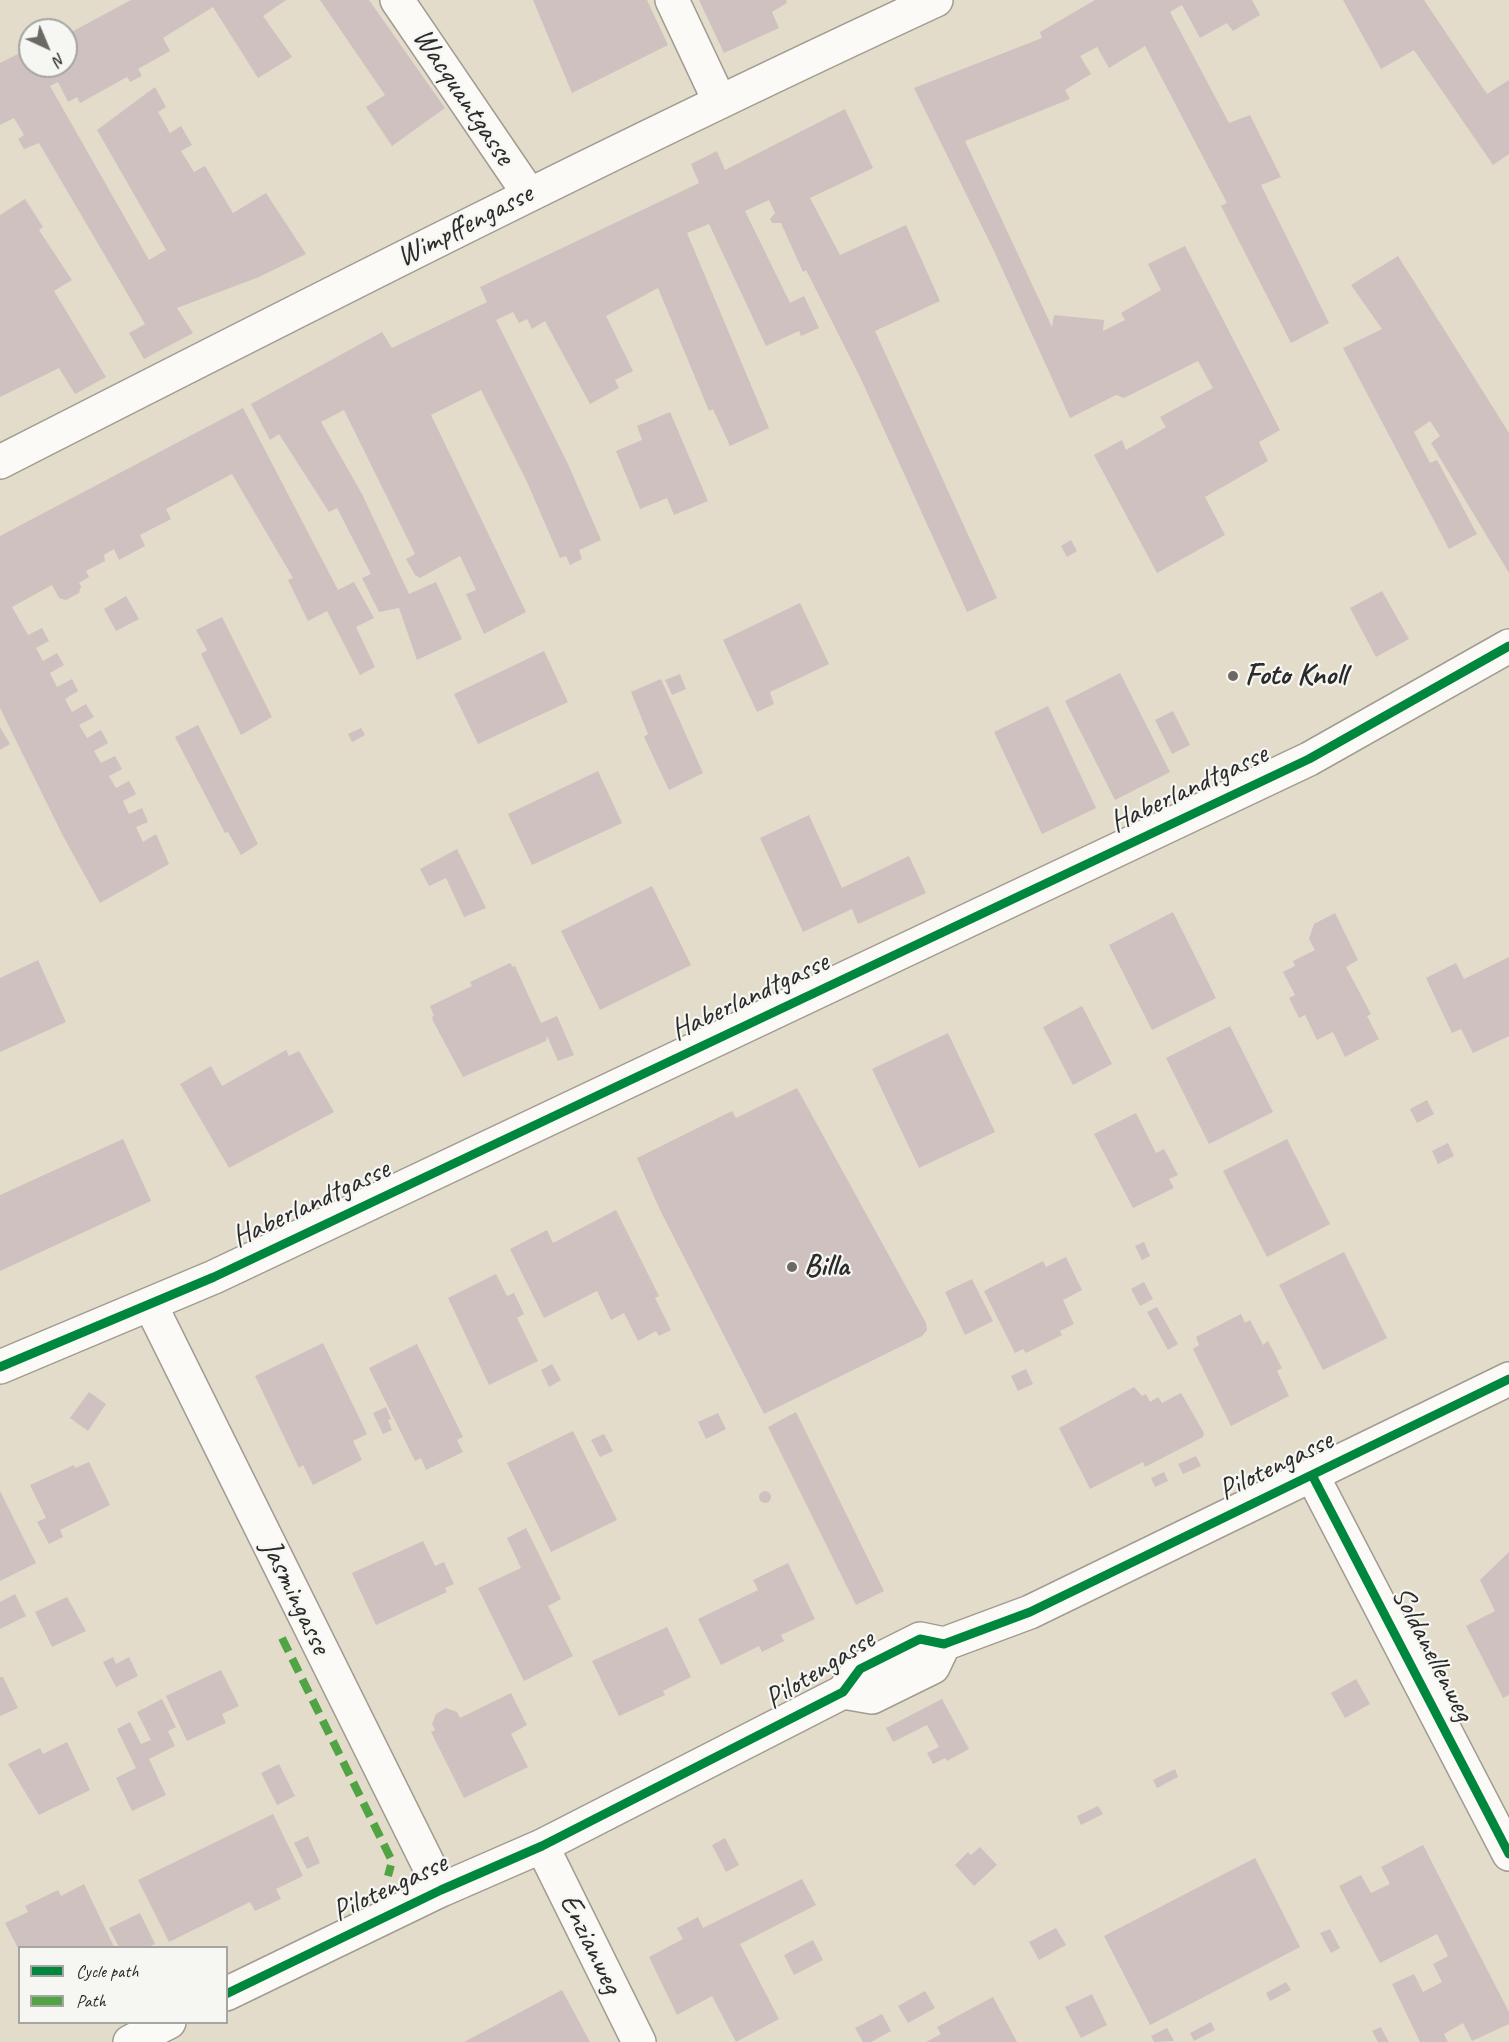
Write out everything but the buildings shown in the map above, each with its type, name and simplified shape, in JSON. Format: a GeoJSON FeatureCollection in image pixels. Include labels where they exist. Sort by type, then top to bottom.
{"type":"FeatureCollection","features":[{"type":"Feature","properties":{"kind":"street","name":"Wacquantgasse"},"geometry":{"type":"LineString","coordinates":[[397,0],[529,194]]}},
{"type":"Feature","properties":{"kind":"street"},"geometry":{"type":"LineString","coordinates":[[672,0],[720,100]]}},
{"type":"Feature","properties":{"kind":"street","name":"Wimpffengasse"},"geometry":{"type":"LineString","coordinates":[[0,462],[529,194],[720,100],[936,0]]}},
{"type":"Feature","properties":{"kind":"street","name":"Haberlandtgasse"},"geometry":{"type":"LineString","coordinates":[[0,1368],[214,1277],[1309,759],[1509,646]]}},
{"type":"Feature","properties":{"kind":"street","name":"Jasmingasse"},"geometry":{"type":"LineString","coordinates":[[150,1304],[441,1890]]}},
{"type":"Feature","properties":{"kind":"street","name":"Pilotengasse"},"geometry":{"type":"LineString","coordinates":[[228,1993],[441,1890],[542,1846],[843,1692],[860,1670],[920,1639],[944,1644],[1030,1612],[1509,1379]]}},
{"type":"Feature","properties":{"kind":"street","name":"Soldanellenweg"},"geometry":{"type":"LineString","coordinates":[[1312,1475],[1509,1854]]}},
{"type":"Feature","properties":{"kind":"street","name":"Enzianweg"},"geometry":{"type":"LineString","coordinates":[[542,1846],[639,2042]]}},
{"type":"Feature","properties":{"kind":"street"},"geometry":{"type":"LineString","coordinates":[[129,2042],[165,2024]]}},
{"type":"Feature","properties":{"kind":"marked path"},"geometry":{"type":"LineString","coordinates":[[282,1638],[392,1861],[388,1876]]}},
{"type":"Feature","properties":{"kind":"cycle path"},"geometry":{"type":"LineString","coordinates":[[0,1367],[214,1277],[1309,759],[1509,646]]}},
{"type":"Feature","properties":{"kind":"cycle path"},"geometry":{"type":"LineString","coordinates":[[228,1993],[441,1890],[542,1846],[843,1692],[860,1669],[920,1639],[944,1644],[1030,1612],[1509,1379]]}},
{"type":"Feature","properties":{"kind":"cycle path"},"geometry":{"type":"LineString","coordinates":[[1312,1475],[1509,1854]]}},
{"type":"Feature","properties":{"kind":"place","name":"Foto Knoll"},"geometry":{"type":"Point","coordinates":[1233,676]}},
{"type":"Feature","properties":{"kind":"place","name":"Billa"},"geometry":{"type":"Point","coordinates":[792,1267]}}]}
